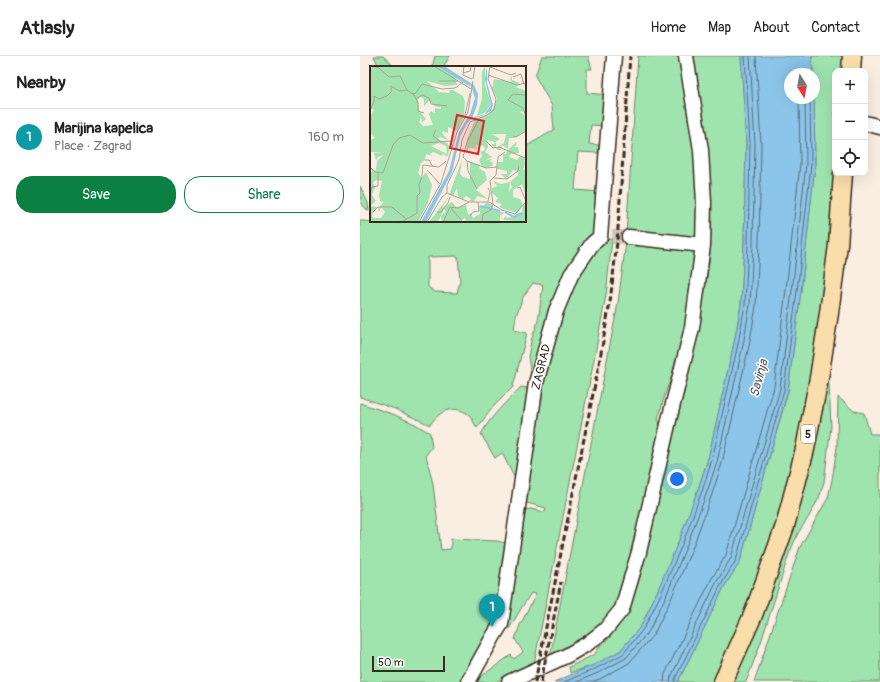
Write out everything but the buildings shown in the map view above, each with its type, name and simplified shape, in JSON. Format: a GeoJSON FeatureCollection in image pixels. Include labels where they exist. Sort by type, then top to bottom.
{"type":"FeatureCollection","features":[{"type":"Feature","properties":{"kind":"main road"},"geometry":{"type":"LineString","coordinates":[[851,68],[852,56]]}},
{"type":"Feature","properties":{"kind":"main road","name":"5"},"geometry":{"type":"LineString","coordinates":[[723,682],[753,615],[774,556],[787,518],[805,449],[819,378],[829,313],[838,244],[843,176]]}},
{"type":"Feature","properties":{"kind":"street","name":"ZAGRAD"},"geometry":{"type":"LineString","coordinates":[[468,682],[502,624],[536,383],[556,311],[571,275],[592,244],[606,237],[614,56]]}},
{"type":"Feature","properties":{"kind":"street"},"geometry":{"type":"LineString","coordinates":[[509,682],[562,658],[587,644],[605,630],[622,608],[639,552],[692,328],[703,245],[704,203],[701,150],[686,56]]}},
{"type":"Feature","properties":{"kind":"street"},"geometry":{"type":"LineString","coordinates":[[868,124],[880,128]]}},
{"type":"Feature","properties":{"kind":"street"},"geometry":{"type":"LineString","coordinates":[[629,237],[703,245]]}},
{"type":"Feature","properties":{"kind":"green space"},"geometry":{"type":"Polygon","coordinates":[[[374,56],[383,56],[394,66],[379,66],[374,56]]]}},
{"type":"Feature","properties":{"kind":"green space"},"geometry":{"type":"Polygon","coordinates":[[[435,56],[450,56],[444,66],[431,66],[435,56]]]}},
{"type":"Feature","properties":{"kind":"green space"},"geometry":{"type":"Polygon","coordinates":[[[542,56],[588,56],[592,69],[587,69],[587,93],[608,95],[607,126],[591,125],[589,144],[599,145],[598,153],[578,152],[575,190],[601,192],[593,238],[567,276],[518,485],[502,453],[495,458],[481,434],[494,415],[521,387],[527,388],[531,375],[528,357],[531,341],[538,321],[543,285],[533,283],[523,297],[516,316],[514,330],[527,333],[513,387],[494,406],[477,428],[467,413],[454,409],[442,413],[430,425],[395,409],[360,397],[360,221],[398,223],[526,222],[526,146],[554,130],[552,106],[535,76],[542,56]],[[458,256],[428,257],[428,287],[435,292],[457,293],[460,281],[458,256]]]}},
{"type":"Feature","properties":{"kind":"green space"},"geometry":{"type":"Polygon","coordinates":[[[638,56],[678,56],[697,173],[697,236],[692,239],[626,235],[638,56]]]}},
{"type":"Feature","properties":{"kind":"green space"},"geometry":{"type":"Polygon","coordinates":[[[693,56],[741,56],[746,144],[744,243],[741,305],[734,343],[708,459],[680,538],[641,626],[620,651],[594,665],[570,673],[569,667],[595,654],[600,646],[618,627],[629,607],[639,580],[685,386],[701,310],[710,253],[711,189],[693,56]]]}},
{"type":"Feature","properties":{"kind":"green space"},"geometry":{"type":"Polygon","coordinates":[[[812,56],[843,56],[841,68],[832,68],[832,176],[835,176],[831,242],[811,378],[795,460],[745,618],[715,682],[678,682],[724,587],[740,562],[788,391],[815,164],[814,104],[820,104],[820,68],[813,68],[812,56]]]}},
{"type":"Feature","properties":{"kind":"green space"},"geometry":{"type":"Polygon","coordinates":[[[360,186],[368,203],[369,211],[362,204],[360,197],[360,186]]]}},
{"type":"Feature","properties":{"kind":"green space"},"geometry":{"type":"Polygon","coordinates":[[[612,239],[606,295],[534,664],[495,682],[475,682],[511,655],[514,659],[523,652],[515,639],[520,625],[536,594],[531,593],[509,629],[504,628],[523,510],[531,509],[545,512],[546,508],[527,503],[523,498],[538,397],[554,330],[580,264],[605,240],[612,239]]]}},
{"type":"Feature","properties":{"kind":"green space"},"geometry":{"type":"Polygon","coordinates":[[[626,242],[688,248],[694,252],[695,258],[686,322],[676,366],[666,391],[658,419],[662,431],[637,536],[620,596],[610,615],[588,637],[550,657],[618,303],[626,242]]]}},
{"type":"Feature","properties":{"kind":"green space"},"geometry":{"type":"Polygon","coordinates":[[[826,382],[829,384],[831,426],[824,482],[819,498],[798,533],[789,554],[761,642],[746,682],[731,682],[826,382]]]}},
{"type":"Feature","properties":{"kind":"green space"},"geometry":{"type":"Polygon","coordinates":[[[838,397],[854,411],[864,413],[870,434],[880,434],[880,682],[754,682],[800,547],[828,498],[837,447],[838,397]]]}},
{"type":"Feature","properties":{"kind":"green space"},"geometry":{"type":"Polygon","coordinates":[[[360,403],[395,415],[430,433],[432,447],[426,455],[433,484],[441,550],[451,549],[451,539],[497,541],[509,544],[500,611],[463,682],[360,682],[360,403]]]}},
{"type":"Feature","properties":{"kind":"water","name":"Savinja"},"geometry":{"type":"Polygon","coordinates":[[[741,56],[812,56],[813,68],[784,68],[784,104],[814,104],[815,164],[803,275],[788,390],[740,562],[724,587],[678,682],[554,682],[594,665],[620,651],[641,626],[680,538],[698,489],[708,459],[741,305],[746,144],[741,56]]]}},
{"type":"Feature","properties":{"kind":"tunnel"},"geometry":{"type":"LineString","coordinates":[[612,237],[629,237]]}},
{"type":"Feature","properties":{"kind":"railway"},"geometry":{"type":"LineString","coordinates":[[535,682],[599,364],[610,302],[617,242],[630,56]]}},
{"type":"Feature","properties":{"kind":"railway"},"geometry":{"type":"LineString","coordinates":[[541,682],[561,582]]}},
{"type":"Feature","properties":{"kind":"place","name":"Marijina kapelica"},"geometry":{"type":"Point","coordinates":[492,627]}}]}
